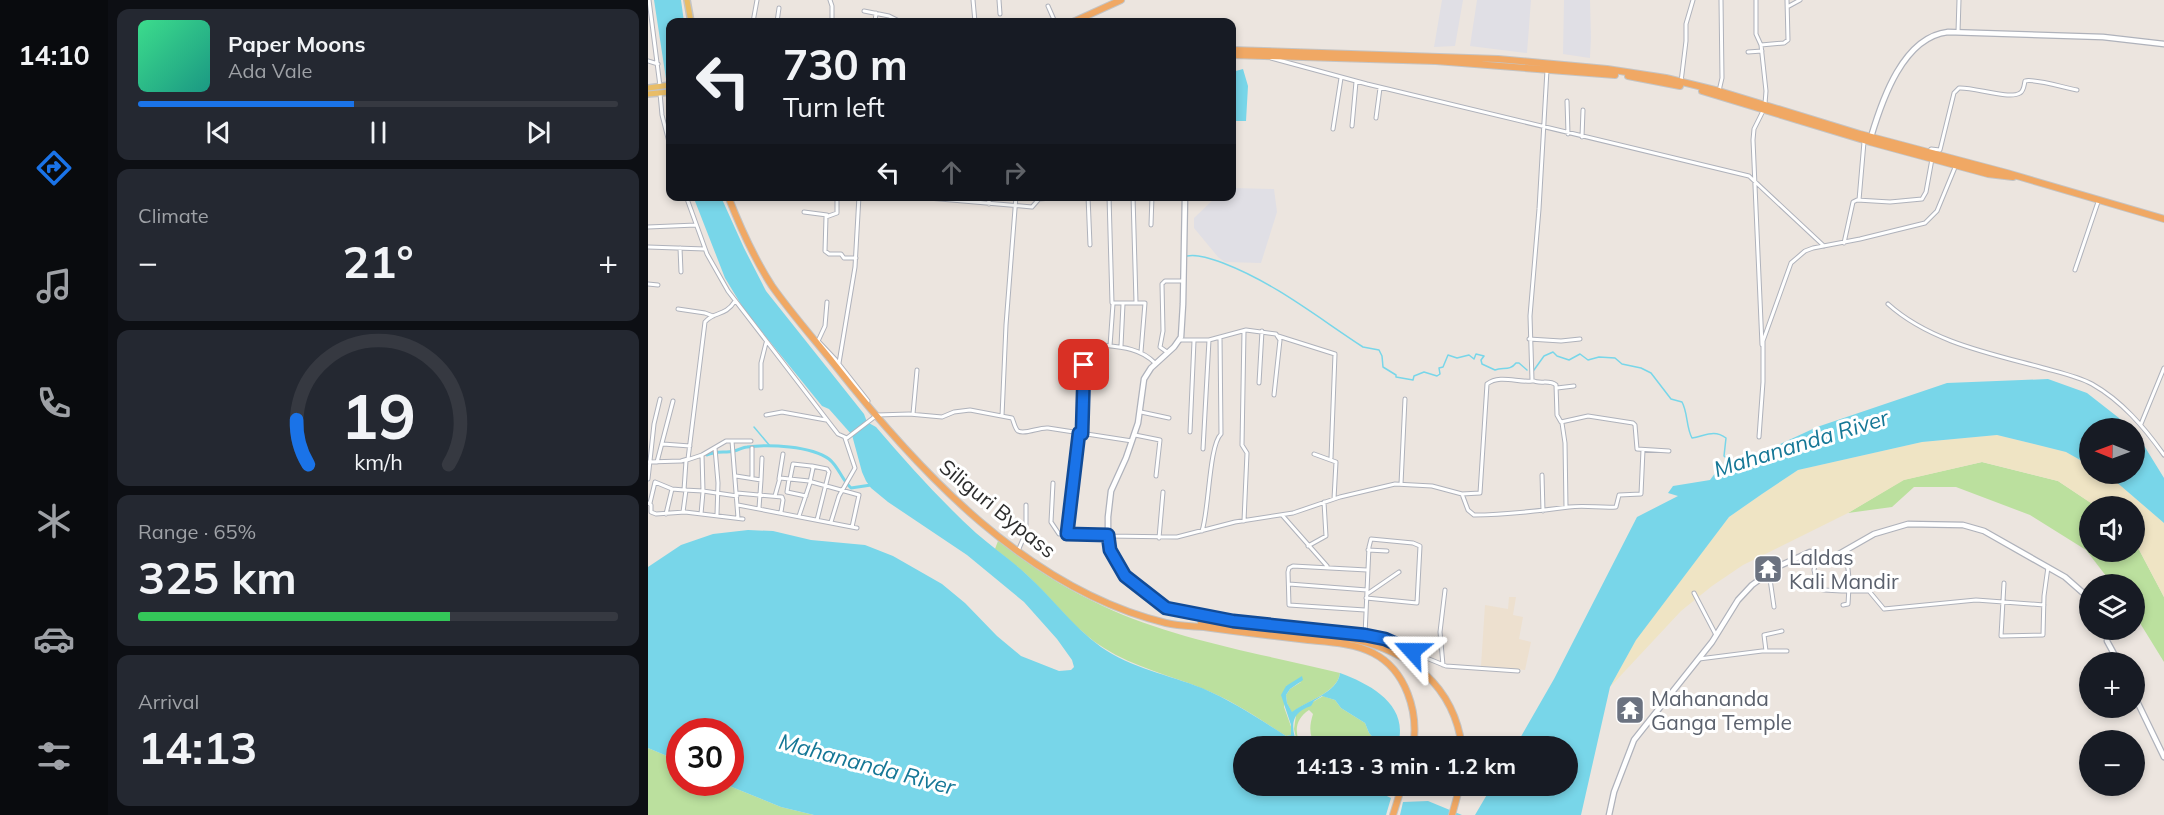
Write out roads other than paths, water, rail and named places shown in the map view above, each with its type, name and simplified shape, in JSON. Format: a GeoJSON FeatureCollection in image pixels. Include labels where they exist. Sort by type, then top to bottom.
{"type":"FeatureCollection","features":[{"type":"Feature","properties":{"kind":"highway"},"geometry":{"type":"LineString","coordinates":[[1082,18],[1121,0]]}},
{"type":"Feature","properties":{"kind":"highway"},"geometry":{"type":"LineString","coordinates":[[1236,50],[1498,59],[1607,69],[1681,82],[1719,91],[1869,140],[2016,177],[2164,219]]}},
{"type":"Feature","properties":{"kind":"highway"},"geometry":{"type":"LineString","coordinates":[[1236,55],[1436,61],[1625,76],[1669,83],[1763,106]]}},
{"type":"Feature","properties":{"kind":"highway"},"geometry":{"type":"LineString","coordinates":[[1946,160],[1956,165],[2000,176],[2016,177]]}},
{"type":"Feature","properties":{"kind":"highway","name":"Siliguri Bypass"},"geometry":{"type":"LineString","coordinates":[[730,201],[748,243],[772,285],[876,416],[932,476],[978,519],[1018,551],[1089,594],[1167,623],[1345,644],[1370,651],[1387,662],[1404,684],[1413,711],[1415,736]]}},
{"type":"Feature","properties":{"kind":"highway"},"geometry":{"type":"LineString","coordinates":[[1147,617],[1374,644],[1414,663],[1437,687],[1456,720],[1460,736]]}},
{"type":"Feature","properties":{"kind":"highway"},"geometry":{"type":"LineString","coordinates":[[1393,815],[1399,796]]}},
{"type":"Feature","properties":{"kind":"highway"},"geometry":{"type":"LineString","coordinates":[[1452,815],[1457,796]]}},
{"type":"Feature","properties":{"kind":"main road"},"geometry":{"type":"LineString","coordinates":[[687,0],[690,18]]}},
{"type":"Feature","properties":{"kind":"main road"},"geometry":{"type":"LineString","coordinates":[[1869,140],[1885,95],[1905,60],[1931,36],[1943,32],[2103,37],[2164,44]]}},
{"type":"Feature","properties":{"kind":"main road"},"geometry":{"type":"LineString","coordinates":[[648,88],[663,90]]}},
{"type":"Feature","properties":{"kind":"main road"},"geometry":{"type":"LineString","coordinates":[[648,94],[663,90]]}},
{"type":"Feature","properties":{"kind":"main road"},"geometry":{"type":"LineString","coordinates":[[1185,201],[1183,320],[1180,340],[1155,363],[1144,379],[1141,412],[1134,440],[1112,491],[1108,535],[1110,550],[1125,576],[1166,608],[1233,621],[1303,629],[1312,635]]}},
{"type":"Feature","properties":{"kind":"main road"},"geometry":{"type":"LineString","coordinates":[[1609,815],[1614,792],[1634,740],[1716,635],[1738,600],[1752,585],[1782,564],[1810,552],[1828,558],[1843,553],[1874,534],[1898,526],[1955,524],[1984,531],[2048,567],[2079,589]]}},
{"type":"Feature","properties":{"kind":"main road"},"geometry":{"type":"LineString","coordinates":[[2145,718],[2164,757]]}},
{"type":"Feature","properties":{"kind":"street"},"geometry":{"type":"LineString","coordinates":[[649,0],[663,90],[662,115],[666,130]]}},
{"type":"Feature","properties":{"kind":"street"},"geometry":{"type":"LineString","coordinates":[[754,18],[756,0]]}},
{"type":"Feature","properties":{"kind":"street"},"geometry":{"type":"LineString","coordinates":[[830,0],[832,18]]}},
{"type":"Feature","properties":{"kind":"street"},"geometry":{"type":"LineString","coordinates":[[973,0],[975,18]]}},
{"type":"Feature","properties":{"kind":"street"},"geometry":{"type":"LineString","coordinates":[[999,0],[1000,14]]}},
{"type":"Feature","properties":{"kind":"street"},"geometry":{"type":"LineString","coordinates":[[1681,82],[1686,24],[1693,0]]}},
{"type":"Feature","properties":{"kind":"street"},"geometry":{"type":"LineString","coordinates":[[1719,91],[1722,78],[1721,0]]}},
{"type":"Feature","properties":{"kind":"street"},"geometry":{"type":"LineString","coordinates":[[1756,0],[1756,34],[1761,45],[1766,91],[1754,132],[1763,382],[1759,437]]}},
{"type":"Feature","properties":{"kind":"street"},"geometry":{"type":"LineString","coordinates":[[1761,45],[1784,43],[1788,40],[1787,0]]}},
{"type":"Feature","properties":{"kind":"street"},"geometry":{"type":"LineString","coordinates":[[1788,8],[1791,3],[1800,0]]}},
{"type":"Feature","properties":{"kind":"street"},"geometry":{"type":"LineString","coordinates":[[1958,32],[1959,0]]}},
{"type":"Feature","properties":{"kind":"street"},"geometry":{"type":"LineString","coordinates":[[1048,6],[1053,18]]}},
{"type":"Feature","properties":{"kind":"street"},"geometry":{"type":"LineString","coordinates":[[778,18],[779,8]]}},
{"type":"Feature","properties":{"kind":"street"},"geometry":{"type":"LineString","coordinates":[[864,11],[890,18]]}},
{"type":"Feature","properties":{"kind":"street"},"geometry":{"type":"LineString","coordinates":[[875,18],[876,13]]}},
{"type":"Feature","properties":{"kind":"street"},"geometry":{"type":"LineString","coordinates":[[1748,52],[1762,51]]}},
{"type":"Feature","properties":{"kind":"street"},"geometry":{"type":"LineString","coordinates":[[1266,57],[1380,88],[1743,174],[1754,179],[1824,246]]}},
{"type":"Feature","properties":{"kind":"street"},"geometry":{"type":"LineString","coordinates":[[648,61],[658,64]]}},
{"type":"Feature","properties":{"kind":"street"},"geometry":{"type":"LineString","coordinates":[[1532,381],[1529,339],[1545,128],[1547,69]]}},
{"type":"Feature","properties":{"kind":"street"},"geometry":{"type":"LineString","coordinates":[[1333,129],[1341,78]]}},
{"type":"Feature","properties":{"kind":"street"},"geometry":{"type":"LineString","coordinates":[[1844,243],[1853,202],[1922,199],[1926,192],[1931,149],[1940,150],[1954,93],[1959,88],[1978,89],[1999,95],[2018,95],[2023,90],[2025,81],[2032,79],[2077,90]]}},
{"type":"Feature","properties":{"kind":"street"},"geometry":{"type":"LineString","coordinates":[[1352,126],[1356,82]]}},
{"type":"Feature","properties":{"kind":"street"},"geometry":{"type":"LineString","coordinates":[[1376,118],[1380,88]]}},
{"type":"Feature","properties":{"kind":"street"},"geometry":{"type":"LineString","coordinates":[[1567,101],[1568,134]]}},
{"type":"Feature","properties":{"kind":"street"},"geometry":{"type":"LineString","coordinates":[[1582,137],[1583,110]]}},
{"type":"Feature","properties":{"kind":"street"},"geometry":{"type":"LineString","coordinates":[[1859,200],[1869,140]]}},
{"type":"Feature","properties":{"kind":"street"},"geometry":{"type":"LineString","coordinates":[[1762,350],[1765,332],[1790,265],[1805,251],[1919,226],[1929,221],[1937,211],[1956,165]]}},
{"type":"Feature","properties":{"kind":"street"},"geometry":{"type":"LineString","coordinates":[[2074,270],[2099,200]]}},
{"type":"Feature","properties":{"kind":"street"},"geometry":{"type":"LineString","coordinates":[[688,201],[705,249],[735,301],[838,434],[846,438],[855,466],[843,489],[831,523]]}},
{"type":"Feature","properties":{"kind":"street"},"geometry":{"type":"LineString","coordinates":[[804,212],[827,215],[837,213],[837,201]]}},
{"type":"Feature","properties":{"kind":"street"},"geometry":{"type":"LineString","coordinates":[[839,363],[856,258],[859,201]]}},
{"type":"Feature","properties":{"kind":"street"},"geometry":{"type":"LineString","coordinates":[[962,201],[1015,207],[1034,206],[1038,201]]}},
{"type":"Feature","properties":{"kind":"street"},"geometry":{"type":"LineString","coordinates":[[1002,416],[1016,201]]}},
{"type":"Feature","properties":{"kind":"street"},"geometry":{"type":"LineString","coordinates":[[1088,201],[1090,245]]}},
{"type":"Feature","properties":{"kind":"street"},"geometry":{"type":"LineString","coordinates":[[1109,201],[1113,304],[1110,346]]}},
{"type":"Feature","properties":{"kind":"street"},"geometry":{"type":"LineString","coordinates":[[1133,201],[1136,302]]}},
{"type":"Feature","properties":{"kind":"street"},"geometry":{"type":"LineString","coordinates":[[1151,225],[1152,201]]}},
{"type":"Feature","properties":{"kind":"street"},"geometry":{"type":"LineString","coordinates":[[827,215],[826,252],[841,254],[844,258],[856,258]]}},
{"type":"Feature","properties":{"kind":"street"},"geometry":{"type":"LineString","coordinates":[[648,227],[696,225]]}},
{"type":"Feature","properties":{"kind":"street"},"geometry":{"type":"LineString","coordinates":[[648,247],[705,249]]}},
{"type":"Feature","properties":{"kind":"street"},"geometry":{"type":"LineString","coordinates":[[680,248],[681,272]]}},
{"type":"Feature","properties":{"kind":"street"},"geometry":{"type":"LineString","coordinates":[[1167,352],[1160,346],[1163,319],[1162,284],[1183,281]]}},
{"type":"Feature","properties":{"kind":"street"},"geometry":{"type":"LineString","coordinates":[[648,284],[658,285]]}},
{"type":"Feature","properties":{"kind":"street"},"geometry":{"type":"LineString","coordinates":[[683,512],[686,460],[690,446],[705,325],[707,320],[713,316],[728,311],[735,301]]}},
{"type":"Feature","properties":{"kind":"street"},"geometry":{"type":"LineString","coordinates":[[827,302],[825,328],[816,339],[839,363],[876,416]]}},
{"type":"Feature","properties":{"kind":"street"},"geometry":{"type":"LineString","coordinates":[[1113,304],[1136,302],[1146,304],[1141,352]]}},
{"type":"Feature","properties":{"kind":"street"},"geometry":{"type":"LineString","coordinates":[[1121,346],[1123,304]]}},
{"type":"Feature","properties":{"kind":"street"},"geometry":{"type":"LineString","coordinates":[[1888,304],[1908,320],[1938,336],[2090,383],[2135,418]]}},
{"type":"Feature","properties":{"kind":"street"},"geometry":{"type":"LineString","coordinates":[[678,309],[713,316]]}},
{"type":"Feature","properties":{"kind":"street"},"geometry":{"type":"LineString","coordinates":[[1180,340],[1209,340],[1244,331],[1262,331],[1335,354],[1331,458]]}},
{"type":"Feature","properties":{"kind":"street"},"geometry":{"type":"LineString","coordinates":[[1244,331],[1242,447],[1247,452],[1244,520]]}},
{"type":"Feature","properties":{"kind":"street"},"geometry":{"type":"LineString","coordinates":[[1259,383],[1262,331]]}},
{"type":"Feature","properties":{"kind":"street"},"geometry":{"type":"LineString","coordinates":[[1274,395],[1279,352],[1278,336]]}},
{"type":"Feature","properties":{"kind":"street"},"geometry":{"type":"LineString","coordinates":[[1202,531],[1207,509],[1210,469],[1216,440],[1221,434],[1220,337]]}},
{"type":"Feature","properties":{"kind":"street"},"geometry":{"type":"LineString","coordinates":[[1529,339],[1580,339]]}},
{"type":"Feature","properties":{"kind":"street"},"geometry":{"type":"LineString","coordinates":[[1203,449],[1209,340]]}},
{"type":"Feature","properties":{"kind":"street"},"geometry":{"type":"LineString","coordinates":[[1190,432],[1194,341]]}},
{"type":"Feature","properties":{"kind":"street"},"geometry":{"type":"LineString","coordinates":[[761,388],[761,363],[766,343]]}},
{"type":"Feature","properties":{"kind":"street"},"geometry":{"type":"LineString","coordinates":[[1101,345],[1121,346],[1141,352],[1155,363]]}},
{"type":"Feature","properties":{"kind":"street"},"geometry":{"type":"LineString","coordinates":[[1067,534],[1081,434],[1084,365]]}},
{"type":"Feature","properties":{"kind":"street"},"geometry":{"type":"LineString","coordinates":[[2143,418],[2164,368]]}},
{"type":"Feature","properties":{"kind":"street"},"geometry":{"type":"LineString","coordinates":[[913,414],[917,370]]}},
{"type":"Feature","properties":{"kind":"street"},"geometry":{"type":"LineString","coordinates":[[1053,483],[1052,525],[1059,534],[1159,538],[1177,537],[1244,520],[1293,513],[1366,490],[1401,484],[1432,486],[1462,494],[1478,493],[1481,491],[1488,382],[1507,380],[1554,382],[1557,388],[1557,415],[1562,422],[1565,440],[1566,507]]}},
{"type":"Feature","properties":{"kind":"street"},"geometry":{"type":"LineString","coordinates":[[1557,388],[1574,386]]}},
{"type":"Feature","properties":{"kind":"street"},"geometry":{"type":"LineString","coordinates":[[648,479],[654,424],[660,399]]}},
{"type":"Feature","properties":{"kind":"street"},"geometry":{"type":"LineString","coordinates":[[1401,484],[1405,399]]}},
{"type":"Feature","properties":{"kind":"street"},"geometry":{"type":"LineString","coordinates":[[657,462],[673,402]]}},
{"type":"Feature","properties":{"kind":"street"},"geometry":{"type":"LineString","coordinates":[[846,438],[876,416],[913,414],[942,417],[954,412],[970,410],[1013,419],[1016,430],[1019,432],[1031,432],[1040,427],[1134,440],[1160,440],[1156,476]]}},
{"type":"Feature","properties":{"kind":"street"},"geometry":{"type":"LineString","coordinates":[[766,415],[782,412],[828,421]]}},
{"type":"Feature","properties":{"kind":"street"},"geometry":{"type":"LineString","coordinates":[[1141,412],[1169,418]]}},
{"type":"Feature","properties":{"kind":"street"},"geometry":{"type":"LineString","coordinates":[[1562,422],[1584,416],[1633,423],[1637,448],[1669,451]]}},
{"type":"Feature","properties":{"kind":"street"},"geometry":{"type":"LineString","coordinates":[[2145,429],[2164,454]]}},
{"type":"Feature","properties":{"kind":"street"},"geometry":{"type":"LineString","coordinates":[[649,462],[686,460],[715,450],[732,441],[751,441]]}},
{"type":"Feature","properties":{"kind":"street"},"geometry":{"type":"LineString","coordinates":[[732,441],[738,518]]}},
{"type":"Feature","properties":{"kind":"street"},"geometry":{"type":"LineString","coordinates":[[663,444],[690,446]]}},
{"type":"Feature","properties":{"kind":"street"},"geometry":{"type":"LineString","coordinates":[[752,448],[752,478]]}},
{"type":"Feature","properties":{"kind":"street"},"geometry":{"type":"LineString","coordinates":[[715,450],[717,515]]}},
{"type":"Feature","properties":{"kind":"street"},"geometry":{"type":"LineString","coordinates":[[1462,494],[1472,514],[1566,507],[1616,507],[1619,495],[1640,495],[1643,450]]}},
{"type":"Feature","properties":{"kind":"street"},"geometry":{"type":"LineString","coordinates":[[776,496],[783,454]]}},
{"type":"Feature","properties":{"kind":"street"},"geometry":{"type":"LineString","coordinates":[[1314,454],[1331,458],[1336,462],[1334,499]]}},
{"type":"Feature","properties":{"kind":"street"},"geometry":{"type":"LineString","coordinates":[[701,514],[702,455]]}},
{"type":"Feature","properties":{"kind":"street"},"geometry":{"type":"LineString","coordinates":[[759,508],[762,458]]}},
{"type":"Feature","properties":{"kind":"street"},"geometry":{"type":"LineString","coordinates":[[780,513],[794,464],[812,466],[828,470],[817,520]]}},
{"type":"Feature","properties":{"kind":"street"},"geometry":{"type":"LineString","coordinates":[[799,516],[810,482],[812,466]]}},
{"type":"Feature","properties":{"kind":"street"},"geometry":{"type":"LineString","coordinates":[[1542,475],[1543,510]]}},
{"type":"Feature","properties":{"kind":"street"},"geometry":{"type":"LineString","coordinates":[[736,476],[761,480]]}},
{"type":"Feature","properties":{"kind":"street"},"geometry":{"type":"LineString","coordinates":[[779,479],[825,485],[859,496],[852,527]]}},
{"type":"Feature","properties":{"kind":"street"},"geometry":{"type":"LineString","coordinates":[[743,519],[683,512],[652,513],[649,503],[655,482],[672,489],[783,498]]}},
{"type":"Feature","properties":{"kind":"street"},"geometry":{"type":"LineString","coordinates":[[666,514],[672,489]]}},
{"type":"Feature","properties":{"kind":"street"},"geometry":{"type":"LineString","coordinates":[[787,492],[806,496]]}},
{"type":"Feature","properties":{"kind":"street"},"geometry":{"type":"LineString","coordinates":[[1159,538],[1163,492]]}},
{"type":"Feature","properties":{"kind":"street"},"geometry":{"type":"LineString","coordinates":[[1308,546],[1326,536],[1324,502]]}},
{"type":"Feature","properties":{"kind":"street"},"geometry":{"type":"LineString","coordinates":[[738,505],[857,528]]}},
{"type":"Feature","properties":{"kind":"street"},"geometry":{"type":"LineString","coordinates":[[1018,551],[1026,532],[1026,505]]}},
{"type":"Feature","properties":{"kind":"street"},"geometry":{"type":"LineString","coordinates":[[1282,515],[1328,568]]}},
{"type":"Feature","properties":{"kind":"street"},"geometry":{"type":"LineString","coordinates":[[1289,584],[1367,594],[1417,603],[1421,548],[1419,544],[1373,538],[1370,542],[1368,550],[1367,594],[1365,610],[1365,635]]}},
{"type":"Feature","properties":{"kind":"street"},"geometry":{"type":"LineString","coordinates":[[1368,550],[1387,551]]}},
{"type":"Feature","properties":{"kind":"street"},"geometry":{"type":"LineString","coordinates":[[1843,553],[1848,564],[1848,604],[1843,605]]}},
{"type":"Feature","properties":{"kind":"street"},"geometry":{"type":"LineString","coordinates":[[1817,555],[1814,570],[1818,589],[1870,592],[1884,609],[1976,600],[2044,605]]}},
{"type":"Feature","properties":{"kind":"street"},"geometry":{"type":"LineString","coordinates":[[1365,610],[1289,605],[1288,570],[1291,566],[1367,570]]}},
{"type":"Feature","properties":{"kind":"street"},"geometry":{"type":"LineString","coordinates":[[2004,583],[2001,636],[2043,635],[2048,567]]}},
{"type":"Feature","properties":{"kind":"street"},"geometry":{"type":"LineString","coordinates":[[1367,594],[1399,572]]}},
{"type":"Feature","properties":{"kind":"street"},"geometry":{"type":"LineString","coordinates":[[1769,572],[1774,607]]}},
{"type":"Feature","properties":{"kind":"street"},"geometry":{"type":"LineString","coordinates":[[1443,665],[1440,632],[1445,590]]}},
{"type":"Feature","properties":{"kind":"street"},"geometry":{"type":"LineString","coordinates":[[1694,593],[1716,635]]}},
{"type":"Feature","properties":{"kind":"street"},"geometry":{"type":"LineString","coordinates":[[1303,629],[1385,639],[1443,665],[1518,671]]}},
{"type":"Feature","properties":{"kind":"street"},"geometry":{"type":"LineString","coordinates":[[1766,651],[1764,635],[1782,631]]}},
{"type":"Feature","properties":{"kind":"street"},"geometry":{"type":"LineString","coordinates":[[1698,659],[1766,651],[1787,651]]}},
{"type":"Feature","properties":{"kind":"water"},"geometry":{"type":"Polygon","coordinates":[[[654,0],[681,0],[683,18],[666,18],[666,79],[654,0]]]}},
{"type":"Feature","properties":{"kind":"water"},"geometry":{"type":"Polygon","coordinates":[[[1243,69],[1248,86],[1246,121],[1236,121],[1236,71],[1243,69]]]}},
{"type":"Feature","properties":{"kind":"water","name":"Mahananda River"},"geometry":{"type":"Polygon","coordinates":[[[695,201],[723,201],[766,291],[864,414],[867,422],[876,427],[924,481],[963,520],[1026,574],[1081,630],[1113,654],[1137,666],[1213,693],[1286,736],[1233,736],[1233,796],[1387,796],[1391,798],[1386,815],[814,815],[781,807],[744,792],[744,718],[666,718],[666,756],[648,748],[648,567],[681,545],[713,534],[748,530],[773,531],[811,540],[865,545],[893,556],[942,584],[1021,656],[1059,671],[1071,670],[1074,667],[1072,660],[1057,639],[1024,602],[967,555],[871,488],[862,472],[852,435],[829,409],[822,406],[745,311],[725,278],[695,201]]]}},
{"type":"Feature","properties":{"kind":"water","name":"Mahananda River"},"geometry":{"type":"Polygon","coordinates":[[[2048,379],[2087,393],[2119,418],[2079,418],[2079,459],[2066,452],[1997,435],[1922,442],[1798,470],[1729,517],[1636,640],[1610,687],[1581,815],[1475,815],[1486,796],[1578,796],[1578,736],[1521,736],[1554,679],[1637,517],[1678,496],[1668,493],[1673,486],[1710,480],[1716,472],[1739,468],[1752,457],[1817,427],[1947,383],[2048,379]]]}},
{"type":"Feature","properties":{"kind":"water"},"geometry":{"type":"Polygon","coordinates":[[[2145,447],[2164,478],[2164,523],[2145,507],[2145,496],[2133,496],[2119,484],[2145,484],[2145,447]]]}},
{"type":"Feature","properties":{"kind":"water"},"geometry":{"type":"Polygon","coordinates":[[[1340,673],[1365,684],[1386,700],[1394,709],[1399,720],[1400,733],[1399,736],[1372,736],[1365,723],[1341,708],[1335,700],[1322,696],[1295,717],[1295,736],[1286,736],[1291,735],[1291,725],[1281,695],[1286,686],[1302,676],[1303,680],[1290,689],[1286,695],[1292,712],[1328,691],[1338,680],[1340,673]]]}},
{"type":"Feature","properties":{"kind":"water"},"geometry":{"type":"Polygon","coordinates":[[[1428,801],[1462,815],[1400,815],[1403,802],[1428,801]]]}},
{"type":"Feature","properties":{"kind":"waterway"},"geometry":{"type":"LineString","coordinates":[[1187,256],[1210,258],[1242,271],[1278,290],[1363,347],[1379,350],[1383,367],[1396,377],[1413,380],[1414,376],[1424,372],[1437,376],[1440,374],[1439,368],[1443,367],[1448,355],[1457,358],[1469,355],[1474,359],[1476,354],[1484,356],[1481,360],[1482,364],[1495,370],[1509,368],[1516,363],[1527,370]]}},
{"type":"Feature","properties":{"kind":"waterway","name":"Mahananda River"},"geometry":{"type":"LineString","coordinates":[[1534,370],[1544,356],[1553,352],[1569,360],[1580,354],[1588,360],[1599,357],[1615,358],[1622,364],[1641,368],[1651,373],[1671,399],[1682,402],[1692,438],[1709,434],[1722,435],[1726,438],[1724,456],[1739,469]]}},
{"type":"Feature","properties":{"kind":"waterway"},"geometry":{"type":"LineString","coordinates":[[754,427],[770,446]]}},
{"type":"Feature","properties":{"kind":"waterway"},"geometry":{"type":"LineString","coordinates":[[707,455],[756,446],[778,446],[812,451],[829,459],[851,488],[871,485]]}},
{"type":"Feature","properties":{"kind":"place","name":"Laldas Kali Mandir"},"geometry":{"type":"Point","coordinates":[1768,569]}},
{"type":"Feature","properties":{"kind":"place","name":"Mahananda Ganga Temple"},"geometry":{"type":"Point","coordinates":[1630,710]}}]}
